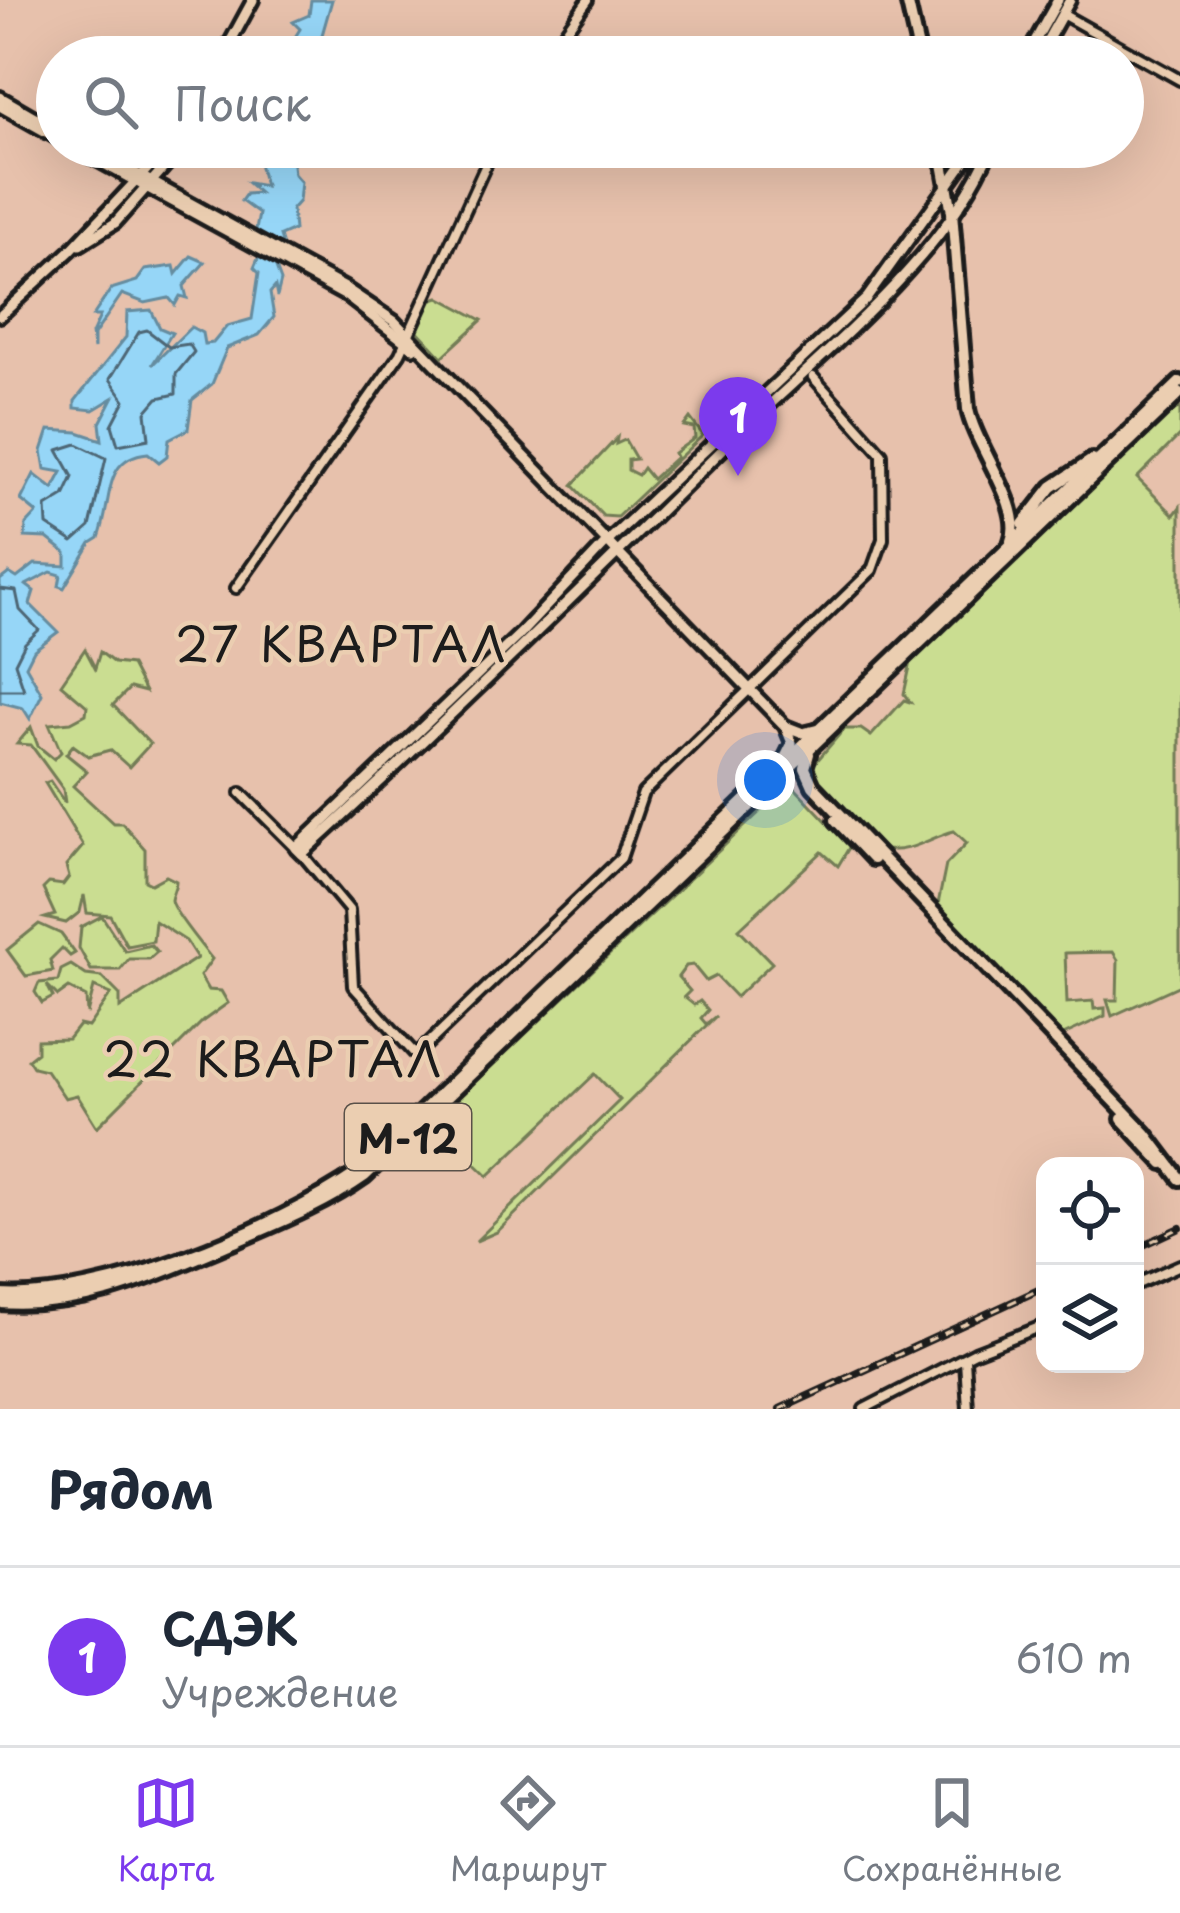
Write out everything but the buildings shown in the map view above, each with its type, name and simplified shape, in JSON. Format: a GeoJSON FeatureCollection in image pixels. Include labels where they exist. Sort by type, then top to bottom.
{"type":"FeatureCollection","features":[{"type":"Feature","properties":{"kind":"main road"},"geometry":{"type":"LineString","coordinates":[[233,36],[253,0]]}},
{"type":"Feature","properties":{"kind":"main road"},"geometry":{"type":"LineString","coordinates":[[907,0],[915,36]]}},
{"type":"Feature","properties":{"kind":"main road"},"geometry":{"type":"LineString","coordinates":[[1043,36],[1058,0]]}},
{"type":"Feature","properties":{"kind":"main road"},"geometry":{"type":"LineString","coordinates":[[1045,36],[1070,0]]}},
{"type":"Feature","properties":{"kind":"main road"},"geometry":{"type":"LineString","coordinates":[[0,102],[36,123]]}},
{"type":"Feature","properties":{"kind":"main road"},"geometry":{"type":"LineString","coordinates":[[113,168],[380,310],[785,726],[803,734],[820,729]]}},
{"type":"Feature","properties":{"kind":"main road"},"geometry":{"type":"LineString","coordinates":[[120,168],[243,237]]}},
{"type":"Feature","properties":{"kind":"main road"},"geometry":{"type":"LineString","coordinates":[[70,251],[115,223],[160,168]]}},
{"type":"Feature","properties":{"kind":"main road"},"geometry":{"type":"LineString","coordinates":[[944,168],[970,423],[1012,508],[1016,526],[1011,541]]}},
{"type":"Feature","properties":{"kind":"main road"},"geometry":{"type":"LineString","coordinates":[[299,851],[607,542],[867,298],[961,168]]}},
{"type":"Feature","properties":{"kind":"main road"},"geometry":{"type":"LineString","coordinates":[[299,851],[569,603],[903,273],[952,217],[981,168]]}},
{"type":"Feature","properties":{"kind":"main road"},"geometry":{"type":"LineString","coordinates":[[0,316],[107,212],[146,185]]}},
{"type":"Feature","properties":{"kind":"main road"},"geometry":{"type":"LineString","coordinates":[[107,212],[106,220],[115,223]]}},
{"type":"Feature","properties":{"kind":"main road"},"geometry":{"type":"LineString","coordinates":[[934,237],[945,237],[954,247]]}},
{"type":"Feature","properties":{"kind":"main road"},"geometry":{"type":"LineString","coordinates":[[893,262],[892,271],[903,273]]}},
{"type":"Feature","properties":{"kind":"main road","name":"М-12"},"geometry":{"type":"LineString","coordinates":[[809,745],[820,729],[1180,382]]}},
{"type":"Feature","properties":{"kind":"main road","name":"М-12"},"geometry":{"type":"LineString","coordinates":[[0,1299],[46,1304],[105,1294],[313,1208],[365,1176],[1180,393]]}},
{"type":"Feature","properties":{"kind":"main road"},"geometry":{"type":"LineString","coordinates":[[996,560],[1052,488],[1106,453]]}},
{"type":"Feature","properties":{"kind":"main road"},"geometry":{"type":"LineString","coordinates":[[1052,488],[1071,487],[1065,504]]}},
{"type":"Feature","properties":{"kind":"main road"},"geometry":{"type":"LineString","coordinates":[[656,495],[668,495],[667,508]]}},
{"type":"Feature","properties":{"kind":"main road"},"geometry":{"type":"LineString","coordinates":[[1012,508],[1027,515],[1036,508]]}},
{"type":"Feature","properties":{"kind":"main road"},"geometry":{"type":"LineString","coordinates":[[561,589],[558,603],[569,603]]}},
{"type":"Feature","properties":{"kind":"main road"},"geometry":{"type":"LineString","coordinates":[[785,726],[792,746],[776,777],[809,790],[859,839],[1180,1178]]}},
{"type":"Feature","properties":{"kind":"main road"},"geometry":{"type":"LineString","coordinates":[[809,745],[794,766],[809,790]]}},
{"type":"Feature","properties":{"kind":"main road"},"geometry":{"type":"LineString","coordinates":[[809,745],[808,779],[859,839]]}},
{"type":"Feature","properties":{"kind":"main road","name":"М-12"},"geometry":{"type":"LineString","coordinates":[[776,777],[794,766]]}},
{"type":"Feature","properties":{"kind":"street"},"geometry":{"type":"LineString","coordinates":[[563,36],[588,0]]}},
{"type":"Feature","properties":{"kind":"street"},"geometry":{"type":"LineString","coordinates":[[1062,14],[1101,36]]}},
{"type":"Feature","properties":{"kind":"street"},"geometry":{"type":"LineString","coordinates":[[1144,60],[1180,80]]}},
{"type":"Feature","properties":{"kind":"street"},"geometry":{"type":"LineString","coordinates":[[236,588],[375,394],[484,168]]}},
{"type":"Feature","properties":{"kind":"street"},"geometry":{"type":"LineString","coordinates":[[246,792],[350,910],[349,969],[355,991],[416,1055],[621,858],[641,795],[864,580],[882,546],[881,451],[813,377]]}},
{"type":"Feature","properties":{"kind":"street"},"geometry":{"type":"LineString","coordinates":[[1144,1281],[1179,1266]]}},
{"type":"Feature","properties":{"kind":"street"},"geometry":{"type":"LineString","coordinates":[[865,1409],[1036,1329]]}},
{"type":"Feature","properties":{"kind":"street"},"geometry":{"type":"LineString","coordinates":[[965,1359],[968,1409]]}},
{"type":"Feature","properties":{"kind":"green space"},"geometry":{"type":"Polygon","coordinates":[[[439,297],[482,320],[442,357],[414,327],[427,301],[439,297]]]}},
{"type":"Feature","properties":{"kind":"green space"},"geometry":{"type":"Polygon","coordinates":[[[1180,408],[1180,435],[1137,478],[1174,515],[1180,507],[1180,985],[1112,1016],[1107,1000],[1117,1000],[1118,960],[1113,952],[1065,953],[1067,1003],[1093,1001],[1094,1009],[1105,1008],[1105,1016],[1061,1036],[937,909],[946,865],[967,843],[954,831],[912,847],[883,850],[812,781],[810,769],[844,729],[861,729],[871,736],[904,700],[910,702],[904,694],[911,662],[1171,410],[1180,408]]]}},
{"type":"Feature","properties":{"kind":"green space"},"geometry":{"type":"Polygon","coordinates":[[[690,418],[703,435],[617,517],[603,516],[573,485],[617,438],[616,444],[625,440],[636,459],[628,460],[628,470],[638,475],[643,468],[652,479],[676,457],[674,453],[695,438],[694,428],[684,426],[690,418]]]}},
{"type":"Feature","properties":{"kind":"green space"},"geometry":{"type":"Polygon","coordinates":[[[85,649],[95,668],[100,652],[114,663],[131,665],[145,692],[130,688],[113,705],[150,744],[129,767],[110,750],[88,756],[73,745],[66,754],[87,771],[73,786],[113,823],[122,823],[145,849],[145,881],[151,884],[166,876],[176,881],[172,905],[212,959],[200,976],[208,990],[221,991],[228,1003],[203,1021],[97,1127],[77,1095],[65,1098],[46,1070],[33,1067],[28,1059],[37,1052],[37,1040],[68,1039],[79,1025],[88,1027],[111,994],[94,987],[87,1014],[86,997],[69,988],[58,996],[47,985],[53,997],[42,1003],[35,992],[39,983],[58,981],[61,970],[71,965],[86,975],[102,977],[120,995],[120,1008],[197,958],[186,941],[155,921],[153,941],[127,946],[110,915],[87,913],[84,895],[80,912],[66,923],[45,918],[55,915],[43,889],[49,883],[63,885],[69,877],[66,866],[83,846],[45,783],[50,781],[65,803],[63,789],[31,745],[17,744],[31,727],[38,746],[54,759],[61,752],[49,724],[71,722],[86,714],[87,706],[61,684],[85,649]]]}},
{"type":"Feature","properties":{"kind":"green space"},"geometry":{"type":"Polygon","coordinates":[[[794,787],[850,846],[838,866],[822,852],[739,929],[772,963],[736,997],[716,976],[706,981],[693,965],[686,966],[678,977],[690,991],[684,997],[694,1005],[700,1001],[708,1010],[701,1018],[706,1024],[716,1016],[497,1232],[476,1241],[620,1100],[595,1074],[488,1176],[439,1129],[441,1114],[783,790],[794,787]]]}},
{"type":"Feature","properties":{"kind":"green space"},"geometry":{"type":"Polygon","coordinates":[[[102,916],[125,951],[151,945],[157,952],[149,959],[129,959],[120,970],[91,970],[79,948],[81,927],[102,916]]]}},
{"type":"Feature","properties":{"kind":"green space"},"geometry":{"type":"Polygon","coordinates":[[[39,924],[61,934],[75,953],[70,956],[62,948],[50,960],[53,971],[26,976],[7,950],[39,924]]]}},
{"type":"Feature","properties":{"kind":"water"},"geometry":{"type":"Polygon","coordinates":[[[311,0],[332,0],[322,36],[296,36],[300,29],[293,22],[309,15],[311,0]]]}},
{"type":"Feature","properties":{"kind":"water"},"geometry":{"type":"Polygon","coordinates":[[[260,168],[293,168],[301,182],[299,201],[292,209],[294,230],[280,236],[286,256],[278,257],[275,265],[281,281],[277,297],[275,287],[270,293],[274,317],[259,335],[227,348],[212,384],[192,400],[188,429],[169,439],[167,456],[159,462],[148,453],[133,456],[116,472],[99,538],[91,543],[64,588],[59,586],[61,575],[51,572],[26,585],[34,591],[30,604],[58,632],[34,650],[26,666],[42,694],[30,719],[23,708],[0,702],[0,580],[9,573],[17,578],[35,564],[66,566],[66,553],[47,538],[25,537],[26,525],[37,513],[21,500],[34,474],[53,489],[62,472],[45,469],[42,451],[49,430],[102,440],[100,423],[113,398],[93,410],[75,408],[75,401],[126,337],[127,312],[151,310],[160,328],[172,333],[152,365],[191,327],[202,333],[204,344],[213,343],[227,326],[252,319],[259,273],[254,268],[264,245],[254,240],[259,214],[241,201],[246,194],[259,193],[248,183],[265,186],[260,168]]]}},
{"type":"Feature","properties":{"kind":"water"},"geometry":{"type":"Polygon","coordinates":[[[191,256],[205,262],[184,286],[187,298],[180,296],[175,305],[169,298],[145,303],[122,294],[94,335],[94,349],[92,334],[100,316],[93,316],[111,289],[137,281],[145,270],[174,266],[176,274],[191,256]]]}},
{"type":"Feature","properties":{"kind":"railway"},"geometry":{"type":"LineString","coordinates":[[1144,1245],[1180,1228]]}},
{"type":"Feature","properties":{"kind":"railway"},"geometry":{"type":"LineString","coordinates":[[780,1409],[1036,1291]]}},
{"type":"Feature","properties":{"kind":"place","name":"СДЭК"},"geometry":{"type":"Point","coordinates":[738,476]}},
{"type":"Feature","properties":{"kind":"district","name":"27 КВАРТАЛ"},"geometry":{"type":"Point","coordinates":[342,642]}},
{"type":"Feature","properties":{"kind":"district","name":"22 КВАРТАЛ"},"geometry":{"type":"Point","coordinates":[274,1057]}}]}
